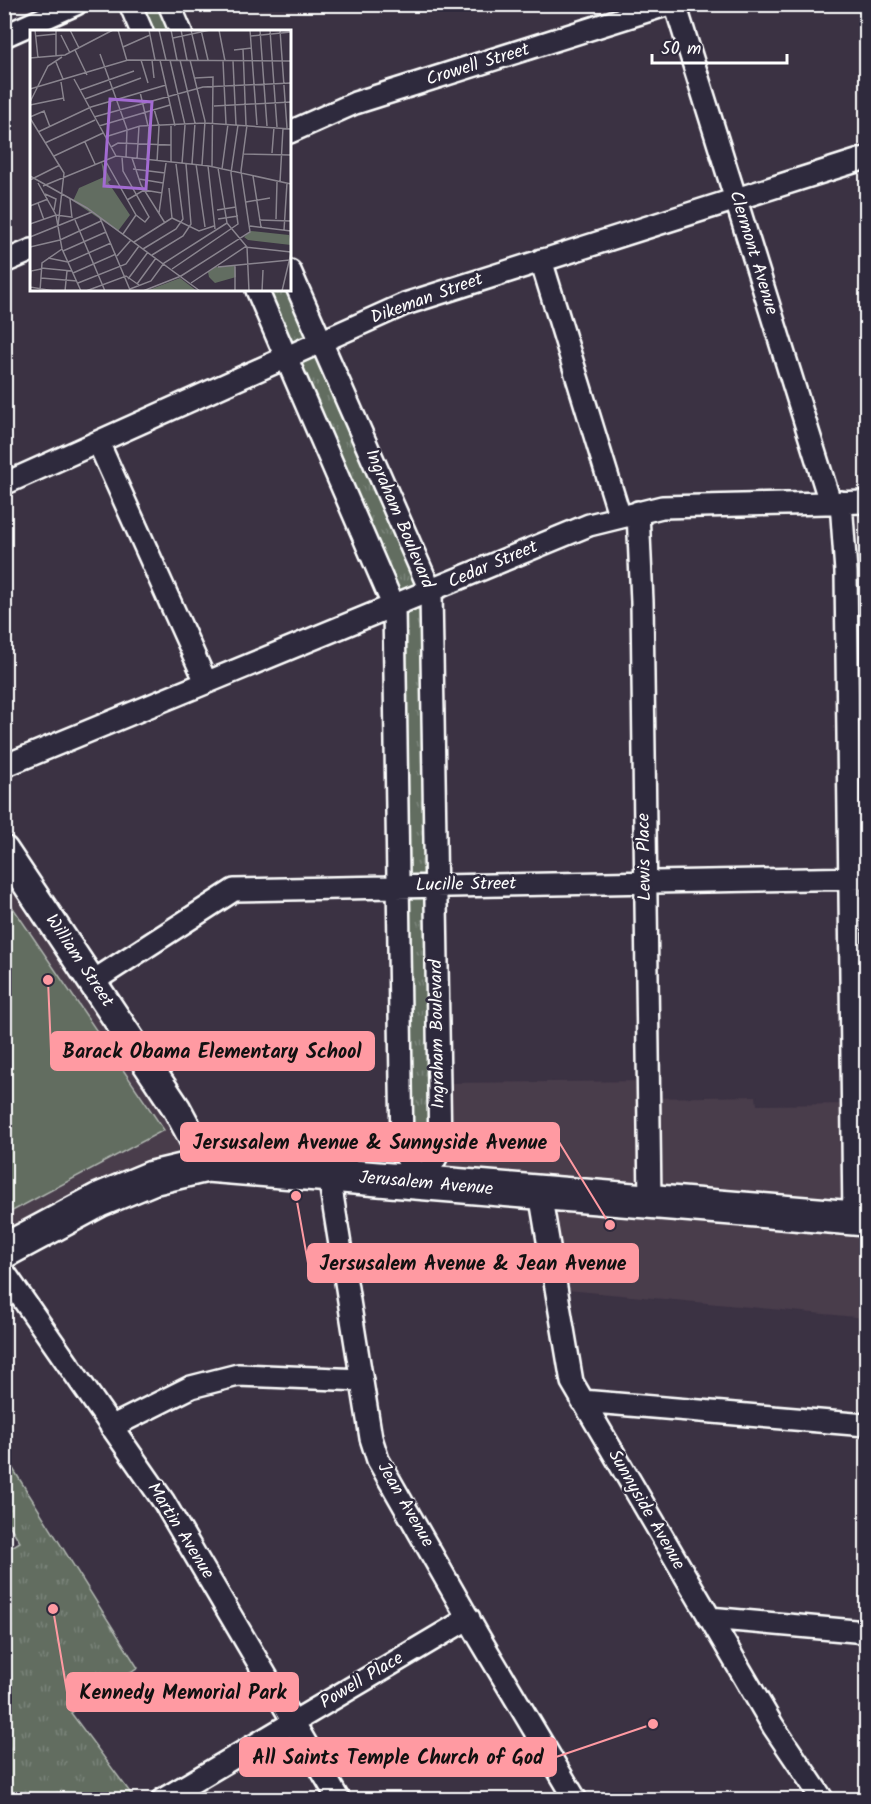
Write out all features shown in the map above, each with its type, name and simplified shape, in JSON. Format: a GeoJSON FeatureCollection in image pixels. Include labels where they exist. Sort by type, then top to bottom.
{"type":"FeatureCollection","features":[{"type":"Feature","properties":{"kind":"main road","name":"Jerusalem Avenue"},"geometry":{"type":"LineString","coordinates":[[4,1251],[99,1200],[152,1178],[207,1165],[860,1219]]}},
{"type":"Feature","properties":{"kind":"street"},"geometry":{"type":"LineString","coordinates":[[4,36],[76,4]]}},
{"type":"Feature","properties":{"kind":"street"},"geometry":{"type":"LineString","coordinates":[[130,4],[141,30]]}},
{"type":"Feature","properties":{"kind":"street"},"geometry":{"type":"LineString","coordinates":[[169,4],[180,30]]}},
{"type":"Feature","properties":{"kind":"street","name":"Crowell Street"},"geometry":{"type":"LineString","coordinates":[[291,132],[355,104],[669,4]]}},
{"type":"Feature","properties":{"kind":"street","name":"Clermont Avenue"},"geometry":{"type":"LineString","coordinates":[[675,4],[736,199],[836,502],[846,572],[858,878],[860,1219]]}},
{"type":"Feature","properties":{"kind":"street","name":"Dikeman Street"},"geometry":{"type":"LineString","coordinates":[[4,484],[405,304],[867,158]]}},
{"type":"Feature","properties":{"kind":"street"},"geometry":{"type":"LineString","coordinates":[[4,262],[30,251]]}},
{"type":"Feature","properties":{"kind":"street","name":"Lewis Place"},"geometry":{"type":"LineString","coordinates":[[541,260],[629,514],[642,602],[650,1202]]}},
{"type":"Feature","properties":{"kind":"street","name":"Ingraham Boulevard"},"geometry":{"type":"LineString","coordinates":[[291,272],[431,592],[440,1150],[422,1183]]}},
{"type":"Feature","properties":{"kind":"street","name":"Ingraham Boulevard"},"geometry":{"type":"LineString","coordinates":[[257,291],[394,607],[402,1150],[422,1183]]}},
{"type":"Feature","properties":{"kind":"street"},"geometry":{"type":"LineString","coordinates":[[98,442],[206,682]]}},
{"type":"Feature","properties":{"kind":"street","name":"Cedar Street"},"geometry":{"type":"LineString","coordinates":[[4,766],[589,525],[662,507],[867,502]]}},
{"type":"Feature","properties":{"kind":"street","name":"William Street"},"geometry":{"type":"LineString","coordinates":[[4,850],[177,1109],[207,1165]]}},
{"type":"Feature","properties":{"kind":"street","name":"Lucille Street"},"geometry":{"type":"LineString","coordinates":[[92,982],[234,890],[858,878]]}},
{"type":"Feature","properties":{"kind":"street","name":"Jean Avenue"},"geometry":{"type":"LineString","coordinates":[[329,1176],[371,1438],[378,1460],[576,1800]]}},
{"type":"Feature","properties":{"kind":"street","name":"Sunnyside Avenue"},"geometry":{"type":"LineString","coordinates":[[540,1193],[568,1369],[582,1401],[773,1726],[823,1800]]}},
{"type":"Feature","properties":{"kind":"street","name":"Martin Avenue"},"geometry":{"type":"LineString","coordinates":[[4,1272],[191,1547],[339,1800]]}},
{"type":"Feature","properties":{"kind":"street"},"geometry":{"type":"LineString","coordinates":[[111,1427],[191,1387],[238,1375],[362,1380]]}},
{"type":"Feature","properties":{"kind":"street"},"geometry":{"type":"LineString","coordinates":[[582,1401],[867,1425]]}},
{"type":"Feature","properties":{"kind":"street","name":"Powell Place"},"geometry":{"type":"LineString","coordinates":[[162,1800],[469,1618]]}},
{"type":"Feature","properties":{"kind":"street"},"geometry":{"type":"LineString","coordinates":[[709,1618],[867,1632]]}},
{"type":"Feature","properties":{"kind":"shaded area"},"geometry":{"type":"Polygon","coordinates":[[[4,850],[207,1165],[4,1251],[4,850]]]}},
{"type":"Feature","properties":{"kind":"shaded area"},"geometry":{"type":"Polygon","coordinates":[[[649,1081],[649,1098],[756,1096],[757,1105],[853,1104],[854,1218],[866,1219],[866,1318],[556,1289],[540,1193],[422,1183],[439,1083],[649,1081]]]}},
{"type":"Feature","properties":{"kind":"green space"},"geometry":{"type":"Polygon","coordinates":[[[130,5],[169,5],[181,30],[142,30],[130,5]]]}},
{"type":"Feature","properties":{"kind":"green space"},"geometry":{"type":"Polygon","coordinates":[[[257,291],[290,291],[431,592],[440,1150],[422,1183],[402,1150],[394,607],[257,291]]]}},
{"type":"Feature","properties":{"kind":"green space"},"geometry":{"type":"Polygon","coordinates":[[[5,896],[164,1130],[4,1215],[5,896]]]}},
{"type":"Feature","properties":{"kind":"green space"},"geometry":{"type":"Polygon","coordinates":[[[5,1456],[138,1668],[71,1713],[135,1799],[5,1799],[5,1551],[20,1542],[5,1518],[5,1456]]]}},
{"type":"Feature","properties":{"kind":"place","name":"Barack Obama Elementary School"},"geometry":{"type":"Point","coordinates":[48,980]}},
{"type":"Feature","properties":{"kind":"place","name":"Jersusalem Avenue & Jean Avenue"},"geometry":{"type":"Point","coordinates":[296,1196]}},
{"type":"Feature","properties":{"kind":"place","name":"Jersusalem Avenue & Sunnyside Avenue"},"geometry":{"type":"Point","coordinates":[610,1225]}},
{"type":"Feature","properties":{"kind":"place","name":"Kennedy Memorial Park"},"geometry":{"type":"Point","coordinates":[53,1609]}},
{"type":"Feature","properties":{"kind":"place","name":"All Saints Temple Church of God"},"geometry":{"type":"Point","coordinates":[653,1724]}}]}
